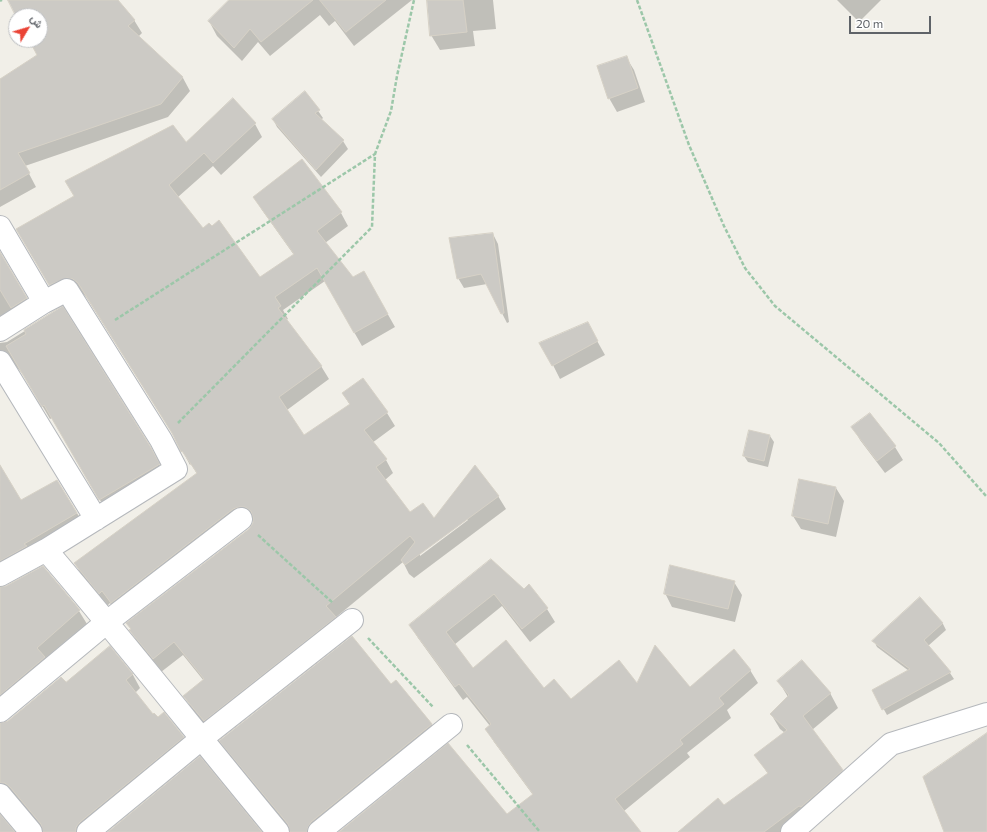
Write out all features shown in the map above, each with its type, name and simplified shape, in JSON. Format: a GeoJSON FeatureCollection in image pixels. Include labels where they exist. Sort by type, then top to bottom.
{"type":"FeatureCollection","features":[{"type":"Feature","properties":{"kind":"street"},"geometry":{"type":"LineString","coordinates":[[0,227],[44,302]]}},
{"type":"Feature","properties":{"kind":"street"},"geometry":{"type":"LineString","coordinates":[[0,330],[44,302],[67,290],[161,440],[176,469],[46,550],[0,575]]}},
{"type":"Feature","properties":{"kind":"street"},"geometry":{"type":"LineString","coordinates":[[0,362],[96,519]]}},
{"type":"Feature","properties":{"kind":"street"},"geometry":{"type":"LineString","coordinates":[[0,711],[108,622],[241,519]]}},
{"type":"Feature","properties":{"kind":"street"},"geometry":{"type":"LineString","coordinates":[[46,550],[108,622],[201,740],[278,832]]}},
{"type":"Feature","properties":{"kind":"street"},"geometry":{"type":"LineString","coordinates":[[88,832],[352,620]]}},
{"type":"Feature","properties":{"kind":"street"},"geometry":{"type":"LineString","coordinates":[[792,832],[891,744],[987,714]]}},
{"type":"Feature","properties":{"kind":"street"},"geometry":{"type":"LineString","coordinates":[[319,832],[451,725]]}},
{"type":"Feature","properties":{"kind":"street"},"geometry":{"type":"LineString","coordinates":[[0,794],[31,832]]}},
{"type":"Feature","properties":{"kind":"path"},"geometry":{"type":"LineString","coordinates":[[161,440],[372,226],[375,154],[392,112],[397,76],[414,0]]}},
{"type":"Feature","properties":{"kind":"path"},"geometry":{"type":"LineString","coordinates":[[637,0],[689,145],[724,226],[745,268],[775,306],[939,443],[987,497]]}},
{"type":"Feature","properties":{"kind":"path"},"geometry":{"type":"LineString","coordinates":[[95,334],[375,154]]}},
{"type":"Feature","properties":{"kind":"path"},"geometry":{"type":"LineString","coordinates":[[241,519],[352,620],[451,725],[540,832]]}},
{"type":"Feature","properties":{"kind":"building"},"geometry":{"type":"Polygon","coordinates":[[[8,0],[118,0],[135,20],[128,26],[183,77],[161,104],[18,153],[30,173],[0,190],[0,79],[37,55],[33,48],[48,48],[48,8],[12,8],[8,0]]]}},
{"type":"Feature","properties":{"kind":"building"},"geometry":{"type":"Polygon","coordinates":[[[229,0],[313,0],[261,42],[250,29],[234,48],[208,21],[229,0]]]}},
{"type":"Feature","properties":{"kind":"building"},"geometry":{"type":"Polygon","coordinates":[[[320,0],[386,0],[346,32],[320,0]]]}},
{"type":"Feature","properties":{"kind":"building"},"geometry":{"type":"Polygon","coordinates":[[[427,0],[463,0],[467,32],[430,36],[427,0]]]}},
{"type":"Feature","properties":{"kind":"building"},"geometry":{"type":"Polygon","coordinates":[[[627,56],[638,88],[608,99],[597,66],[627,56]]]}},
{"type":"Feature","properties":{"kind":"building"},"geometry":{"type":"Polygon","coordinates":[[[305,91],[320,110],[315,113],[344,140],[316,170],[272,119],[305,91]]]}},
{"type":"Feature","properties":{"kind":"building"},"geometry":{"type":"Polygon","coordinates":[[[233,98],[256,123],[213,163],[204,153],[169,185],[203,228],[209,223],[212,226],[219,220],[260,277],[294,254],[253,197],[302,159],[342,212],[317,231],[353,277],[364,271],[388,314],[354,333],[317,268],[275,297],[281,306],[278,308],[322,366],[279,397],[304,435],[350,404],[342,393],[363,378],[388,412],[364,430],[387,459],[376,467],[410,512],[423,503],[434,518],[475,465],[499,496],[405,565],[401,560],[415,542],[410,536],[326,606],[336,617],[204,721],[183,696],[204,679],[174,642],[153,659],[129,630],[131,629],[126,623],[249,529],[253,523],[251,511],[245,507],[233,509],[111,603],[102,591],[99,594],[74,563],[197,473],[182,451],[181,452],[172,433],[78,283],[73,279],[67,278],[49,285],[16,229],[74,196],[65,181],[173,125],[186,142],[233,98]]]}},
{"type":"Feature","properties":{"kind":"building"},"geometry":{"type":"Polygon","coordinates":[[[493,233],[504,313],[501,314],[481,274],[457,279],[449,238],[493,233]]]}},
{"type":"Feature","properties":{"kind":"building"},"geometry":{"type":"Polygon","coordinates":[[[0,252],[27,298],[11,308],[0,290],[0,252]]]}},
{"type":"Feature","properties":{"kind":"building"},"geometry":{"type":"Polygon","coordinates":[[[63,306],[160,464],[99,500],[44,405],[42,407],[6,346],[26,334],[24,330],[63,306]]]}},
{"type":"Feature","properties":{"kind":"building"},"geometry":{"type":"Polygon","coordinates":[[[588,322],[598,341],[552,366],[539,343],[588,322]]]}},
{"type":"Feature","properties":{"kind":"building"},"geometry":{"type":"Polygon","coordinates":[[[870,413],[896,446],[877,461],[851,427],[870,413]]]}},
{"type":"Feature","properties":{"kind":"building"},"geometry":{"type":"Polygon","coordinates":[[[749,430],[770,435],[764,461],[743,456],[749,430]]]}},
{"type":"Feature","properties":{"kind":"building"},"geometry":{"type":"Polygon","coordinates":[[[0,465],[21,500],[57,480],[77,513],[24,544],[27,546],[0,561],[0,465]]]}},
{"type":"Feature","properties":{"kind":"building"},"geometry":{"type":"Polygon","coordinates":[[[799,479],[836,487],[828,524],[792,516],[799,479]]]}},
{"type":"Feature","properties":{"kind":"building"},"geometry":{"type":"Polygon","coordinates":[[[491,559],[524,589],[529,584],[548,608],[522,629],[494,594],[446,632],[473,668],[506,640],[544,688],[554,679],[571,699],[619,660],[637,683],[655,645],[690,687],[734,649],[751,670],[719,698],[724,704],[680,740],[683,744],[615,799],[641,832],[339,832],[448,743],[507,814],[533,794],[485,729],[491,724],[459,684],[455,687],[409,625],[491,559]]]}},
{"type":"Feature","properties":{"kind":"building"},"geometry":{"type":"Polygon","coordinates":[[[670,565],[735,581],[728,609],[664,594],[670,565]]]}},
{"type":"Feature","properties":{"kind":"building"},"geometry":{"type":"Polygon","coordinates":[[[43,566],[80,610],[37,648],[45,657],[0,695],[0,587],[6,586],[43,566]]]}},
{"type":"Feature","properties":{"kind":"building"},"geometry":{"type":"Polygon","coordinates":[[[920,597],[943,623],[924,640],[951,672],[882,710],[872,690],[910,669],[872,641],[920,597]]]}},
{"type":"Feature","properties":{"kind":"building"},"geometry":{"type":"Polygon","coordinates":[[[352,636],[391,684],[396,680],[432,724],[311,822],[307,832],[290,832],[288,824],[219,741],[352,636]]]}},
{"type":"Feature","properties":{"kind":"building"},"geometry":{"type":"Polygon","coordinates":[[[110,646],[133,674],[126,680],[153,714],[154,713],[158,717],[164,712],[184,737],[80,822],[76,827],[76,832],[43,832],[41,824],[10,787],[5,783],[0,783],[0,723],[8,721],[61,677],[66,682],[110,646]]]}},
{"type":"Feature","properties":{"kind":"building"},"geometry":{"type":"Polygon","coordinates":[[[802,660],[831,693],[803,716],[843,770],[801,807],[799,806],[764,832],[678,832],[718,798],[724,805],[768,773],[754,755],[787,730],[770,714],[789,695],[777,681],[802,660]]]}},
{"type":"Feature","properties":{"kind":"building"},"geometry":{"type":"Polygon","coordinates":[[[987,733],[987,832],[944,832],[923,777],[987,733]]]}},
{"type":"Feature","properties":{"kind":"building"},"geometry":{"type":"Polygon","coordinates":[[[200,756],[262,832],[108,832],[200,756]]]}},
{"type":"Feature","properties":{"kind":"building"},"geometry":{"type":"Polygon","coordinates":[[[0,814],[15,832],[0,832],[0,814]]]}}]}
